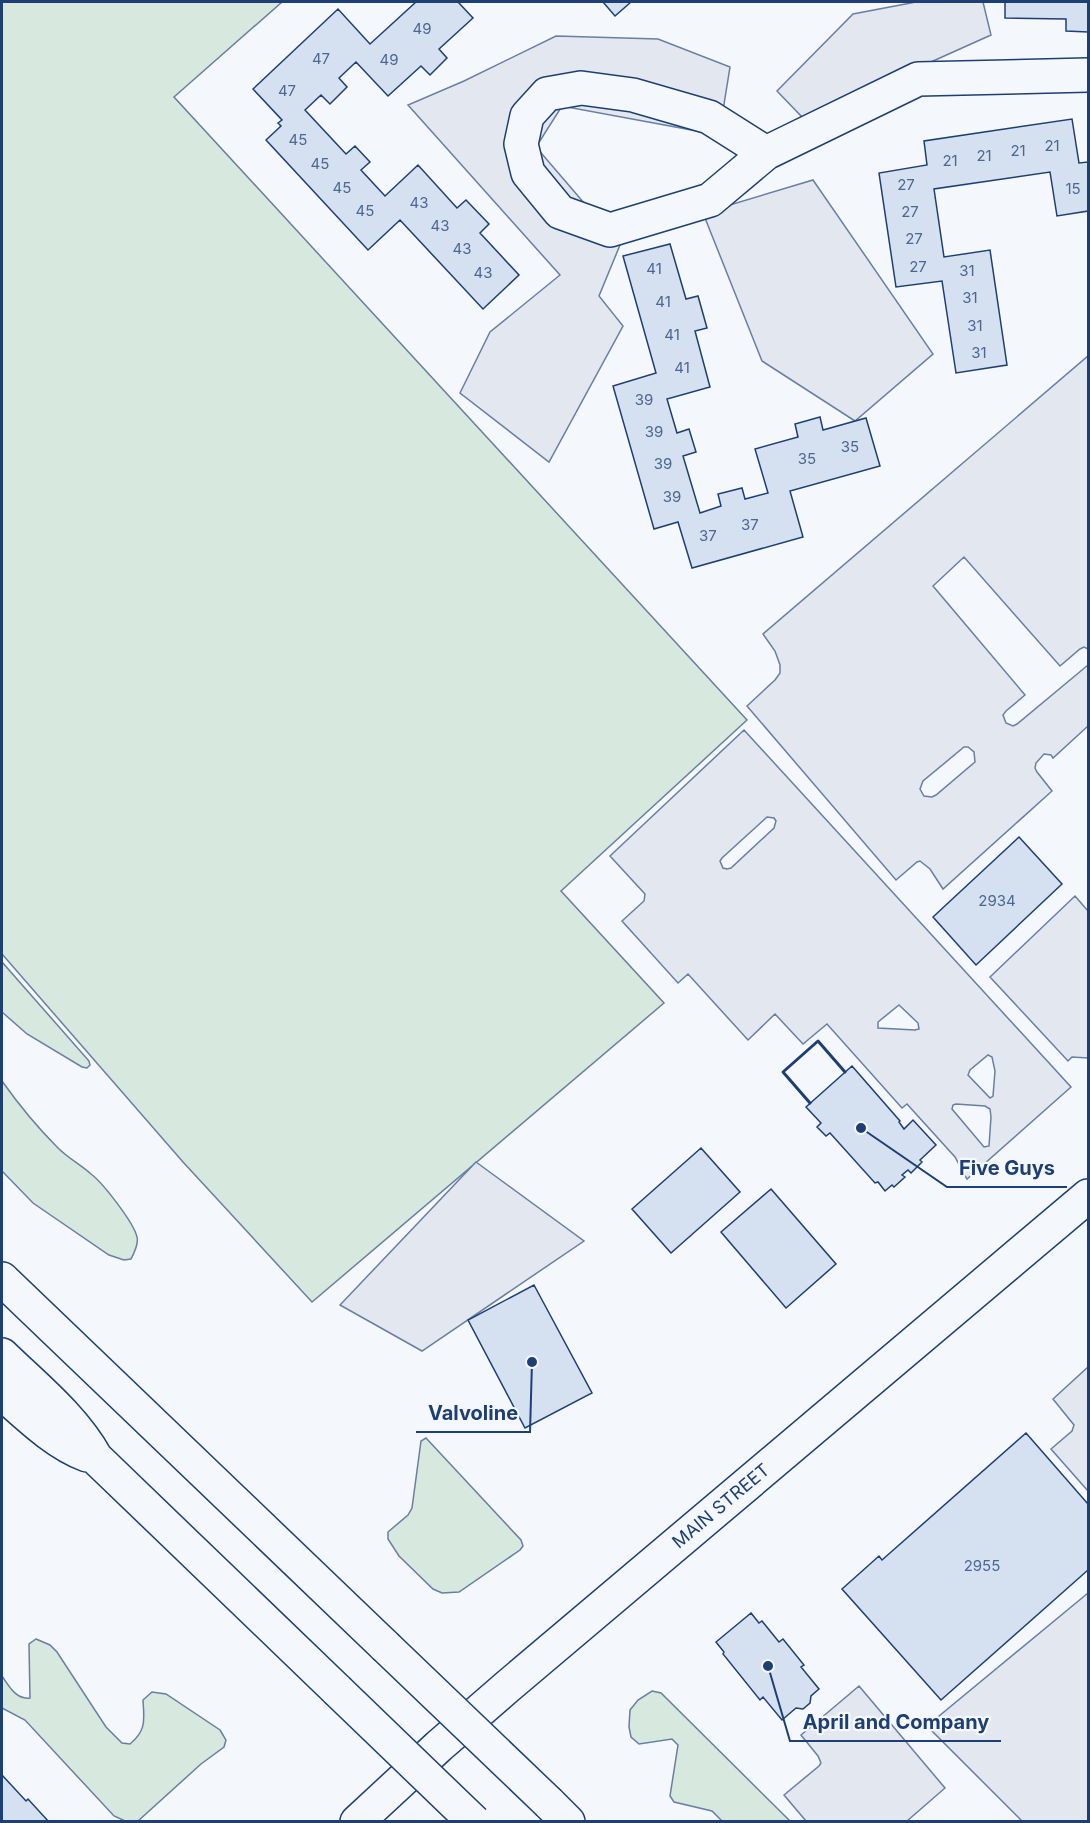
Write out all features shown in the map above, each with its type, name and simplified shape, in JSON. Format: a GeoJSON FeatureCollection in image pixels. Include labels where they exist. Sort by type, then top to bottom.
{"type":"FeatureCollection","features":[{"type":"Feature","properties":{"kind":"main road"},"geometry":{"type":"LineString","coordinates":[[766,153],[709,117],[633,95],[581,88],[548,94],[526,116],[521,144],[528,173],[560,212],[610,230],[710,200],[766,153],[918,79],[1089,75]]}},
{"type":"Feature","properties":{"kind":"main road","name":"MAIN STREET"},"geometry":{"type":"LineString","coordinates":[[357,1821],[507,1687],[1089,1196]]}},
{"type":"Feature","properties":{"kind":"main road"},"geometry":{"type":"LineString","coordinates":[[2,1279],[558,1812]]}},
{"type":"Feature","properties":{"kind":"main road"},"geometry":{"type":"LineString","coordinates":[[2,1355],[65,1416],[89,1445],[96,1458],[474,1821]]}},
{"type":"Feature","properties":{"kind":"main road"},"geometry":{"type":"LineString","coordinates":[[2,1393],[50,1433],[73,1448],[96,1458]]}},
{"type":"Feature","properties":{"kind":"shaded area"},"geometry":{"type":"Polygon","coordinates":[[[2,2],[282,2],[174,97],[747,720],[561,891],[664,1003],[312,1302],[183,1162],[2,954],[2,2]]]}},
{"type":"Feature","properties":{"kind":"shaded area"},"geometry":{"type":"Polygon","coordinates":[[[916,2],[983,2],[991,35],[804,119],[777,91],[853,14],[916,2]]]}},
{"type":"Feature","properties":{"kind":"shaded area"},"geometry":{"type":"Polygon","coordinates":[[[556,36],[658,39],[730,67],[719,135],[562,106],[536,147],[620,245],[599,296],[623,326],[549,462],[460,393],[490,332],[560,275],[408,105],[464,81],[556,36]]]}},
{"type":"Feature","properties":{"kind":"shaded area"},"geometry":{"type":"Polygon","coordinates":[[[813,180],[933,354],[855,421],[762,361],[703,213],[813,180]]]}},
{"type":"Feature","properties":{"kind":"shaded area"},"geometry":{"type":"Polygon","coordinates":[[[1088,356],[1088,649],[1084,647],[1080,649],[1060,666],[964,557],[933,586],[1025,695],[1003,715],[1006,723],[1013,726],[1017,724],[1088,665],[1088,726],[1053,758],[1051,755],[1044,754],[1036,763],[1037,772],[1052,791],[943,889],[930,869],[920,861],[896,880],[747,706],[780,673],[775,651],[763,634],[1088,356]],[[964,747],[923,781],[920,789],[924,796],[936,795],[975,762],[974,752],[964,747]]]}},
{"type":"Feature","properties":{"kind":"shaded area"},"geometry":{"type":"Polygon","coordinates":[[[744,730],[1071,1087],[967,1179],[955,1157],[907,1104],[902,1108],[827,1024],[803,1044],[775,1014],[748,1040],[688,974],[678,983],[622,921],[644,901],[645,894],[610,856],[744,730]],[[767,817],[720,861],[723,868],[731,868],[774,828],[776,821],[774,818],[767,817]],[[899,1005],[878,1022],[878,1028],[919,1029],[918,1023],[899,1005]],[[988,1055],[970,1070],[968,1075],[990,1098],[993,1096],[995,1071],[992,1057],[988,1055]],[[953,1105],[952,1109],[984,1147],[989,1146],[990,1109],[985,1106],[953,1105]]]}},
{"type":"Feature","properties":{"kind":"shaded area"},"geometry":{"type":"Polygon","coordinates":[[[1075,896],[1088,911],[1088,1058],[1072,1057],[1068,1061],[990,977],[1075,896]]]}},
{"type":"Feature","properties":{"kind":"shaded area"},"geometry":{"type":"Polygon","coordinates":[[[2,962],[89,1061],[90,1065],[87,1068],[27,1034],[2,1012],[2,962]]]}},
{"type":"Feature","properties":{"kind":"shaded area"},"geometry":{"type":"Polygon","coordinates":[[[2,1081],[28,1116],[50,1140],[96,1179],[117,1204],[137,1237],[137,1245],[131,1259],[124,1260],[109,1255],[33,1203],[2,1171],[2,1081]]]}},
{"type":"Feature","properties":{"kind":"shaded area"},"geometry":{"type":"Polygon","coordinates":[[[476,1162],[584,1241],[422,1351],[340,1305],[476,1162]]]}},
{"type":"Feature","properties":{"kind":"shaded area"},"geometry":{"type":"Polygon","coordinates":[[[1088,1367],[1088,1491],[1051,1449],[1072,1431],[1074,1425],[1053,1399],[1088,1367]]]}},
{"type":"Feature","properties":{"kind":"shaded area"},"geometry":{"type":"Polygon","coordinates":[[[426,1438],[521,1540],[523,1546],[459,1592],[442,1593],[433,1589],[399,1556],[388,1539],[388,1532],[408,1515],[412,1508],[421,1441],[426,1438]]]}},
{"type":"Feature","properties":{"kind":"shaded area"},"geometry":{"type":"Polygon","coordinates":[[[1088,1593],[1088,1821],[1022,1821],[927,1726],[1088,1593]]]}},
{"type":"Feature","properties":{"kind":"shaded area"},"geometry":{"type":"Polygon","coordinates":[[[36,1639],[50,1645],[57,1652],[106,1727],[122,1743],[130,1744],[142,1729],[143,1700],[152,1692],[166,1694],[220,1730],[226,1740],[224,1747],[201,1764],[138,1821],[125,1821],[114,1816],[25,1720],[2,1708],[2,1676],[17,1695],[30,1698],[29,1644],[36,1639]]]}},
{"type":"Feature","properties":{"kind":"shaded area"},"geometry":{"type":"Polygon","coordinates":[[[859,1686],[945,1788],[907,1821],[806,1821],[784,1795],[821,1763],[801,1735],[859,1686]]]}},
{"type":"Feature","properties":{"kind":"shaded area"},"geometry":{"type":"Polygon","coordinates":[[[652,1691],[661,1693],[790,1821],[722,1821],[712,1811],[674,1802],[670,1796],[678,1745],[672,1739],[639,1744],[631,1737],[629,1727],[630,1710],[638,1700],[652,1691]]]}},
{"type":"Feature","properties":{"kind":"building"},"geometry":{"type":"Polygon","coordinates":[[[416,2],[458,2],[473,18],[439,49],[447,58],[430,75],[421,66],[388,96],[356,62],[339,78],[347,87],[330,104],[321,95],[305,110],[346,154],[355,146],[370,162],[361,170],[385,196],[418,165],[457,208],[466,200],[489,224],[480,233],[519,275],[483,309],[400,220],[368,250],[266,140],[281,126],[278,123],[282,120],[253,89],[338,9],[370,44],[416,2]]]}},
{"type":"Feature","properties":{"kind":"building"},"geometry":{"type":"Polygon","coordinates":[[[603,2],[631,2],[615,16],[603,2]]]}},
{"type":"Feature","properties":{"kind":"building"},"geometry":{"type":"Polygon","coordinates":[[[1005,2],[1088,2],[1088,32],[1066,31],[1066,19],[1005,18],[1005,2]]]}},
{"type":"Feature","properties":{"kind":"building"},"geometry":{"type":"Polygon","coordinates":[[[1072,119],[1079,163],[1088,162],[1088,211],[1057,216],[1050,172],[934,189],[944,257],[990,250],[1007,365],[956,373],[942,281],[896,287],[879,173],[927,165],[924,141],[1072,119]]]}},
{"type":"Feature","properties":{"kind":"building"},"geometry":{"type":"Polygon","coordinates":[[[670,244],[686,299],[698,296],[707,328],[695,331],[710,387],[667,399],[677,433],[689,429],[696,452],[683,456],[700,513],[721,506],[718,494],[742,488],[745,499],[768,493],[755,449],[798,437],[795,424],[820,417],[823,430],[866,418],[880,466],[790,491],[803,537],[692,568],[678,522],[654,529],[613,386],[656,373],[623,256],[670,244]]]}},
{"type":"Feature","properties":{"kind":"building"},"geometry":{"type":"Polygon","coordinates":[[[1019,837],[1062,884],[976,965],[933,917],[1019,837]]]}},
{"type":"Feature","properties":{"kind":"building"},"geometry":{"type":"Polygon","coordinates":[[[852,1066],[900,1121],[904,1129],[913,1120],[936,1145],[920,1160],[922,1162],[911,1173],[908,1170],[902,1175],[905,1177],[894,1187],[892,1185],[885,1191],[830,1133],[826,1136],[817,1127],[821,1123],[806,1107],[852,1066]]]}},
{"type":"Feature","properties":{"kind":"building"},"geometry":{"type":"Polygon","coordinates":[[[701,1148],[740,1192],[671,1253],[632,1209],[701,1148]]]}},
{"type":"Feature","properties":{"kind":"building"},"geometry":{"type":"Polygon","coordinates":[[[771,1189],[836,1264],[786,1308],[721,1232],[771,1189]]]}},
{"type":"Feature","properties":{"kind":"building"},"geometry":{"type":"Polygon","coordinates":[[[534,1285],[592,1393],[525,1428],[468,1320],[534,1285]]]}},
{"type":"Feature","properties":{"kind":"building"},"geometry":{"type":"Polygon","coordinates":[[[1026,1433],[1088,1504],[1088,1570],[941,1700],[842,1589],[879,1556],[882,1560],[1026,1433]]]}},
{"type":"Feature","properties":{"kind":"building"},"geometry":{"type":"Polygon","coordinates":[[[751,1613],[759,1623],[762,1621],[779,1642],[783,1639],[804,1665],[801,1667],[819,1689],[811,1696],[810,1703],[803,1709],[796,1708],[782,1720],[763,1697],[760,1700],[716,1642],[751,1613]]]}},
{"type":"Feature","properties":{"kind":"building"},"geometry":{"type":"Polygon","coordinates":[[[2,1775],[26,1801],[28,1799],[49,1822],[2,1822],[2,1775]]]}},
{"type":"Feature","properties":{"kind":"wall"},"geometry":{"type":"LineString","coordinates":[[810,1103],[783,1072],[818,1041],[845,1072]]}},
{"type":"Feature","properties":{"kind":"place","name":"Five Guys"},"geometry":{"type":"Point","coordinates":[861,1128]}},
{"type":"Feature","properties":{"kind":"place","name":"Valvoline"},"geometry":{"type":"Point","coordinates":[532,1362]}},
{"type":"Feature","properties":{"kind":"place","name":"April and Company"},"geometry":{"type":"Point","coordinates":[768,1666]}}]}
